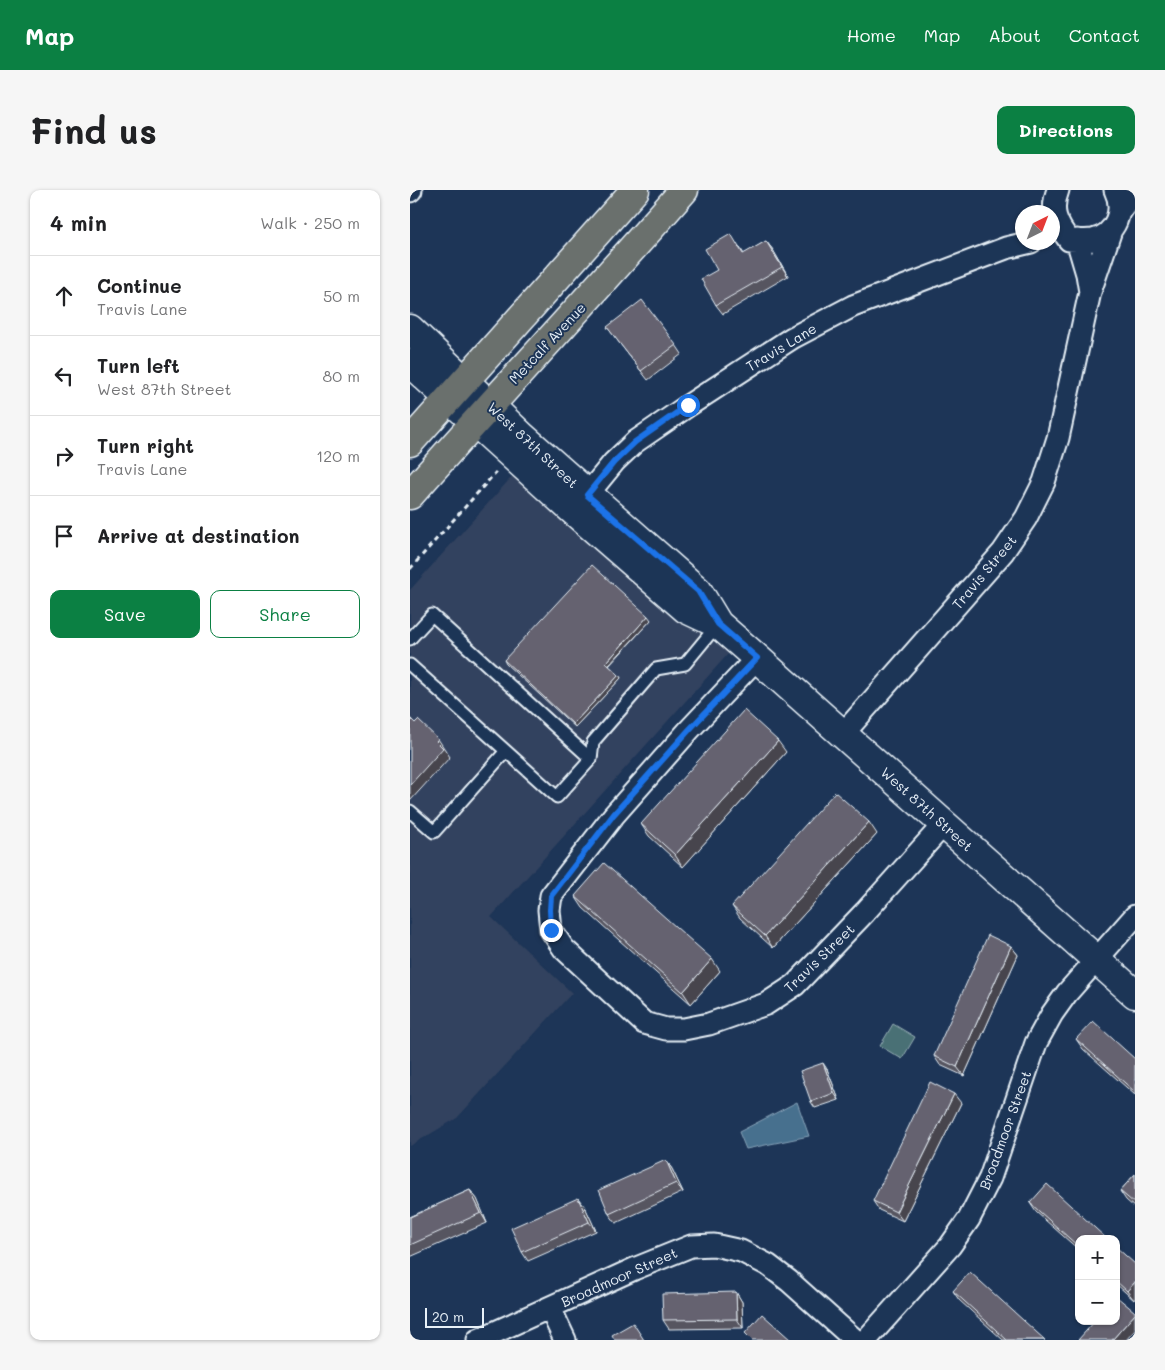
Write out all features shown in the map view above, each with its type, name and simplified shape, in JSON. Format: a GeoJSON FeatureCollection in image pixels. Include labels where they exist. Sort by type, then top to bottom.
{"type":"FeatureCollection","features":[{"type":"Feature","properties":{"kind":"main road"},"geometry":{"type":"LineString","coordinates":[[410,442],[635,190]]}},
{"type":"Feature","properties":{"kind":"main road","name":"Metcalf Avenue"},"geometry":{"type":"LineString","coordinates":[[410,495],[684,190]]}},
{"type":"Feature","properties":{"kind":"street"},"geometry":{"type":"LineString","coordinates":[[1066,240],[1093,240],[1103,236],[1115,221],[1119,202],[1115,190]]}},
{"type":"Feature","properties":{"kind":"street","name":"Travis Street"},"geometry":{"type":"LineString","coordinates":[[843,734],[1003,552],[1026,518],[1044,482],[1058,438],[1090,292],[1115,221],[1135,190]]}},
{"type":"Feature","properties":{"kind":"street","name":"Travis Street"},"geometry":{"type":"LineString","coordinates":[[1054,197],[1056,222],[1087,274],[1090,292]]}},
{"type":"Feature","properties":{"kind":"street","name":"Travis Lane"},"geometry":{"type":"LineString","coordinates":[[587,495],[614,462],[635,442],[688,405],[792,338],[853,306],[1014,242]]}},
{"type":"Feature","properties":{"kind":"street","name":"West 87th Street"},"geometry":{"type":"LineString","coordinates":[[410,329],[457,389],[483,413],[523,437],[698,591],[718,624]]}},
{"type":"Feature","properties":{"kind":"street","name":"West 87th Street"},"geometry":{"type":"LineString","coordinates":[[410,363],[457,389]]}},
{"type":"Feature","properties":{"kind":"street","name":"West 87th Street"},"geometry":{"type":"LineString","coordinates":[[483,413],[510,455],[686,609],[718,624],[1135,994]]}},
{"type":"Feature","properties":{"kind":"street","name":"Travis Street"},"geometry":{"type":"LineString","coordinates":[[757,658],[614,814],[551,896],[551,930],[564,950],[644,1023],[666,1029],[684,1029],[709,1024],[766,1004],[795,985],[865,912],[944,824]]}},
{"type":"Feature","properties":{"kind":"street","name":"Broadmoor Street"},"geometry":{"type":"LineString","coordinates":[[866,1340],[950,1246],[969,1219],[990,1178],[1036,1043],[1052,1014],[1067,993],[1135,916]]}},
{"type":"Feature","properties":{"kind":"street","name":"Broadmoor Street"},"geometry":{"type":"LineString","coordinates":[[478,1340],[634,1269],[690,1246],[714,1245],[741,1251],[768,1265],[789,1281],[855,1340]]}},
{"type":"Feature","properties":{"kind":"street"},"geometry":{"type":"LineString","coordinates":[[550,1308],[566,1340]]}},
{"type":"Feature","properties":{"kind":"lane"},"geometry":{"type":"LineString","coordinates":[[410,639],[432,615],[591,759]]}},
{"type":"Feature","properties":{"kind":"lane"},"geometry":{"type":"LineString","coordinates":[[410,665],[557,797],[591,759],[593,742],[656,669],[685,664],[718,624]]}},
{"type":"Feature","properties":{"kind":"lane"},"geometry":{"type":"LineString","coordinates":[[410,811],[434,832],[506,751]]}},
{"type":"Feature","properties":{"kind":"path"},"geometry":{"type":"LineString","coordinates":[[410,569],[510,455]]}},
{"type":"Feature","properties":{"kind":"shaded area"},"geometry":{"type":"Polygon","coordinates":[[[518,470],[676,615],[729,653],[491,917],[572,993],[457,1118],[410,1146],[410,590],[518,470]]]}},
{"type":"Feature","properties":{"kind":"shaded area"},"geometry":{"type":"Polygon","coordinates":[[[797,1102],[809,1136],[746,1149],[739,1132],[797,1102]]]}},
{"type":"Feature","properties":{"kind":"green space"},"geometry":{"type":"Polygon","coordinates":[[[893,1024],[915,1037],[902,1059],[880,1046],[893,1024]]]}},
{"type":"Feature","properties":{"kind":"building"},"geometry":{"type":"Polygon","coordinates":[[[731,234],[743,254],[766,241],[782,267],[716,305],[701,279],[717,270],[705,249],[731,234]]]}},
{"type":"Feature","properties":{"kind":"building"},"geometry":{"type":"Polygon","coordinates":[[[642,300],[676,345],[641,371],[607,327],[642,300]]]}},
{"type":"Feature","properties":{"kind":"building"},"geometry":{"type":"Polygon","coordinates":[[[592,565],[648,616],[606,663],[619,675],[573,724],[504,660],[592,565]]]}},
{"type":"Feature","properties":{"kind":"building"},"geometry":{"type":"Polygon","coordinates":[[[744,710],[778,741],[675,855],[641,824],[744,710]]]}},
{"type":"Feature","properties":{"kind":"building"},"geometry":{"type":"Polygon","coordinates":[[[410,718],[415,723],[418,720],[438,739],[436,741],[443,748],[410,785],[410,718]]]}},
{"type":"Feature","properties":{"kind":"building"},"geometry":{"type":"Polygon","coordinates":[[[835,792],[869,822],[765,936],[732,906],[835,792]]]}},
{"type":"Feature","properties":{"kind":"building"},"geometry":{"type":"Polygon","coordinates":[[[604,863],[712,959],[683,992],[575,896],[604,863]]]}},
{"type":"Feature","properties":{"kind":"building"},"geometry":{"type":"Polygon","coordinates":[[[988,935],[1011,946],[957,1067],[934,1056],[988,935]]]}},
{"type":"Feature","properties":{"kind":"building"},"geometry":{"type":"Polygon","coordinates":[[[1093,1021],[1135,1059],[1135,1092],[1076,1039],[1093,1021]]]}},
{"type":"Feature","properties":{"kind":"building"},"geometry":{"type":"Polygon","coordinates":[[[823,1063],[834,1093],[811,1102],[800,1071],[823,1063]]]}},
{"type":"Feature","properties":{"kind":"building"},"geometry":{"type":"Polygon","coordinates":[[[930,1082],[954,1094],[896,1212],[873,1201],[930,1082]]]}},
{"type":"Feature","properties":{"kind":"building"},"geometry":{"type":"Polygon","coordinates":[[[666,1160],[676,1183],[609,1214],[599,1190],[666,1160]]]}},
{"type":"Feature","properties":{"kind":"building"},"geometry":{"type":"Polygon","coordinates":[[[1135,1174],[1135,1204],[1120,1191],[1135,1174]]]}},
{"type":"Feature","properties":{"kind":"building"},"geometry":{"type":"Polygon","coordinates":[[[1047,1184],[1103,1235],[1075,1235],[1075,1243],[1030,1203],[1047,1184]]]}},
{"type":"Feature","properties":{"kind":"building"},"geometry":{"type":"Polygon","coordinates":[[[470,1190],[481,1213],[410,1245],[410,1217],[470,1190]]]}},
{"type":"Feature","properties":{"kind":"building"},"geometry":{"type":"Polygon","coordinates":[[[578,1198],[589,1222],[522,1252],[511,1228],[578,1198]]]}},
{"type":"Feature","properties":{"kind":"building"},"geometry":{"type":"Polygon","coordinates":[[[1120,1251],[1135,1264],[1135,1282],[1127,1291],[1120,1285],[1120,1251]]]}},
{"type":"Feature","properties":{"kind":"building"},"geometry":{"type":"Polygon","coordinates":[[[970,1272],[1045,1340],[1007,1340],[953,1291],[970,1272]]]}},
{"type":"Feature","properties":{"kind":"building"},"geometry":{"type":"Polygon","coordinates":[[[736,1292],[737,1319],[663,1320],[662,1294],[736,1292]]]}},
{"type":"Feature","properties":{"kind":"building"},"geometry":{"type":"Polygon","coordinates":[[[1120,1300],[1135,1312],[1112,1340],[1078,1340],[1091,1325],[1120,1325],[1120,1300]]]}},
{"type":"Feature","properties":{"kind":"building"},"geometry":{"type":"Polygon","coordinates":[[[762,1314],[791,1340],[752,1340],[745,1333],[762,1314]]]}},
{"type":"Feature","properties":{"kind":"building"},"geometry":{"type":"Polygon","coordinates":[[[633,1323],[644,1340],[615,1340],[612,1335],[633,1323]]]}},
{"type":"Feature","properties":{"kind":"route"},"geometry":{"type":"LineString","coordinates":[[551,930],[551,896],[614,814],[757,658],[718,624],[698,591],[587,495],[614,462],[635,442],[688,405]]}}]}
